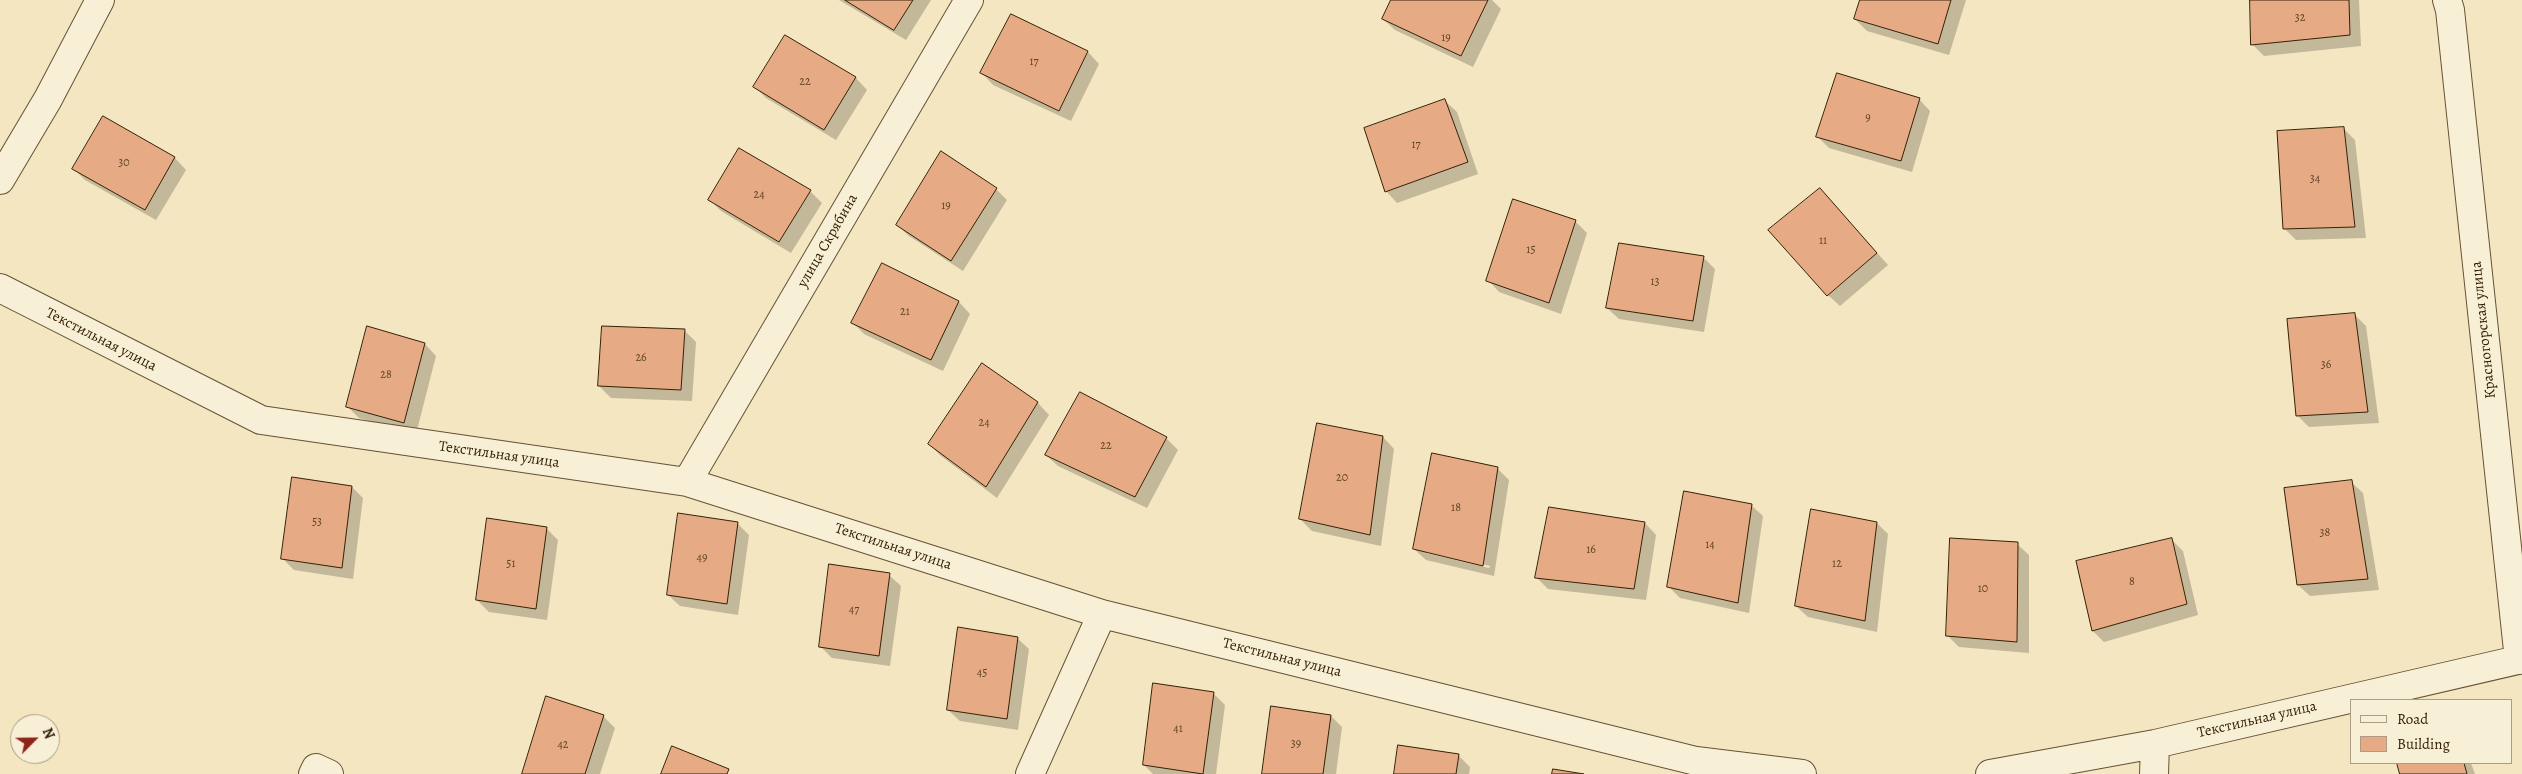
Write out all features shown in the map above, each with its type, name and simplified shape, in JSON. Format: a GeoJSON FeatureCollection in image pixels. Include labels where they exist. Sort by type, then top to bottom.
{"type":"FeatureCollection","features":[{"type":"Feature","properties":{"kind":"street"},"geometry":{"type":"LineString","coordinates":[[0,180],[48,99],[100,0]]}},
{"type":"Feature","properties":{"kind":"street","name":"улица Скрябина"},"geometry":{"type":"LineString","coordinates":[[687,482],[969,0]]}},
{"type":"Feature","properties":{"kind":"street","name":"Красногорская улица"},"geometry":{"type":"LineString","coordinates":[[2447,0],[2452,20],[2521,659]]}},
{"type":"Feature","properties":{"kind":"street","name":"Текстильная улица"},"geometry":{"type":"LineString","coordinates":[[0,288],[261,420],[687,482],[1102,614],[1696,761],[1802,774]]}},
{"type":"Feature","properties":{"kind":"street"},"geometry":{"type":"LineString","coordinates":[[1030,774],[1102,614]]}},
{"type":"Feature","properties":{"kind":"street","name":"Текстильная улица"},"geometry":{"type":"LineString","coordinates":[[1990,774],[2155,744],[2521,659]]}},
{"type":"Feature","properties":{"kind":"street"},"geometry":{"type":"LineString","coordinates":[[2154,774],[2155,744]]}},
{"type":"Feature","properties":{"kind":"building"},"geometry":{"type":"Polygon","coordinates":[[[845,0],[913,0],[894,30],[845,0]]]}},
{"type":"Feature","properties":{"kind":"building"},"geometry":{"type":"Polygon","coordinates":[[[1391,0],[1488,0],[1461,56],[1382,19],[1391,0]]]}},
{"type":"Feature","properties":{"kind":"building"},"geometry":{"type":"Polygon","coordinates":[[[1860,0],[1951,0],[1938,44],[1854,19],[1860,0]]]}},
{"type":"Feature","properties":{"kind":"building"},"geometry":{"type":"Polygon","coordinates":[[[2250,0],[2349,0],[2350,35],[2251,45],[2250,0]]]}},
{"type":"Feature","properties":{"kind":"building"},"geometry":{"type":"Polygon","coordinates":[[[1011,14],[1088,51],[1059,111],[980,73],[1011,14]]]}},
{"type":"Feature","properties":{"kind":"building"},"geometry":{"type":"Polygon","coordinates":[[[785,35],[856,77],[824,130],[753,87],[785,35]]]}},
{"type":"Feature","properties":{"kind":"building"},"geometry":{"type":"Polygon","coordinates":[[[1837,73],[1920,98],[1901,161],[1816,137],[1837,73]]]}},
{"type":"Feature","properties":{"kind":"building"},"geometry":{"type":"Polygon","coordinates":[[[1445,99],[1468,162],[1385,192],[1364,128],[1445,99]]]}},
{"type":"Feature","properties":{"kind":"building"},"geometry":{"type":"Polygon","coordinates":[[[103,116],[175,157],[145,210],[72,169],[103,116]]]}},
{"type":"Feature","properties":{"kind":"building"},"geometry":{"type":"Polygon","coordinates":[[[2344,127],[2355,227],[2283,229],[2277,131],[2344,127]]]}},
{"type":"Feature","properties":{"kind":"building"},"geometry":{"type":"Polygon","coordinates":[[[739,148],[811,190],[779,242],[708,200],[739,148]]]}},
{"type":"Feature","properties":{"kind":"building"},"geometry":{"type":"Polygon","coordinates":[[[941,151],[997,188],[951,261],[896,225],[941,151]]]}},
{"type":"Feature","properties":{"kind":"building"},"geometry":{"type":"Polygon","coordinates":[[[1820,188],[1877,253],[1827,296],[1768,230],[1820,188]]]}},
{"type":"Feature","properties":{"kind":"building"},"geometry":{"type":"Polygon","coordinates":[[[1513,199],[1576,220],[1549,303],[1486,281],[1513,199]]]}},
{"type":"Feature","properties":{"kind":"building"},"geometry":{"type":"Polygon","coordinates":[[[1619,243],[1704,256],[1693,321],[1606,308],[1619,243]]]}},
{"type":"Feature","properties":{"kind":"building"},"geometry":{"type":"Polygon","coordinates":[[[882,263],[959,301],[931,360],[851,323],[882,263]]]}},
{"type":"Feature","properties":{"kind":"building"},"geometry":{"type":"Polygon","coordinates":[[[2355,313],[2368,412],[2296,416],[2287,319],[2355,313]]]}},
{"type":"Feature","properties":{"kind":"building"},"geometry":{"type":"Polygon","coordinates":[[[367,326],[425,343],[404,423],[346,407],[367,326]]]}},
{"type":"Feature","properties":{"kind":"building"},"geometry":{"type":"Polygon","coordinates":[[[602,326],[685,329],[681,390],[598,386],[602,326]]]}},
{"type":"Feature","properties":{"kind":"building"},"geometry":{"type":"Polygon","coordinates":[[[982,363],[1038,402],[986,487],[928,444],[982,363]]]}},
{"type":"Feature","properties":{"kind":"building"},"geometry":{"type":"Polygon","coordinates":[[[1080,392],[1167,437],[1135,497],[1045,455],[1080,392]]]}},
{"type":"Feature","properties":{"kind":"building"},"geometry":{"type":"Polygon","coordinates":[[[1317,423],[1383,436],[1370,535],[1299,519],[1317,423]]]}},
{"type":"Feature","properties":{"kind":"building"},"geometry":{"type":"Polygon","coordinates":[[[1432,453],[1498,467],[1483,566],[1413,549],[1432,453]]]}},
{"type":"Feature","properties":{"kind":"building"},"geometry":{"type":"Polygon","coordinates":[[[292,477],[352,486],[342,568],[281,559],[292,477]]]}},
{"type":"Feature","properties":{"kind":"building"},"geometry":{"type":"Polygon","coordinates":[[[2352,480],[2368,579],[2297,585],[2284,488],[2352,480]]]}},
{"type":"Feature","properties":{"kind":"building"},"geometry":{"type":"Polygon","coordinates":[[[1684,491],[1752,504],[1738,603],[1667,587],[1684,491]]]}},
{"type":"Feature","properties":{"kind":"building"},"geometry":{"type":"Polygon","coordinates":[[[1549,507],[1645,522],[1634,589],[1535,578],[1549,507]]]}},
{"type":"Feature","properties":{"kind":"building"},"geometry":{"type":"Polygon","coordinates":[[[1811,509],[1877,522],[1865,621],[1795,606],[1811,509]]]}},
{"type":"Feature","properties":{"kind":"building"},"geometry":{"type":"Polygon","coordinates":[[[678,513],[738,522],[727,604],[667,595],[678,513]]]}},
{"type":"Feature","properties":{"kind":"building"},"geometry":{"type":"Polygon","coordinates":[[[487,518],[547,527],[536,609],[476,600],[487,518]]]}},
{"type":"Feature","properties":{"kind":"building"},"geometry":{"type":"Polygon","coordinates":[[[1950,538],[2018,542],[2017,642],[1946,636],[1950,538]]]}},
{"type":"Feature","properties":{"kind":"building"},"geometry":{"type":"Polygon","coordinates":[[[2172,538],[2187,604],[2092,631],[2076,561],[2172,538]]]}},
{"type":"Feature","properties":{"kind":"building"},"geometry":{"type":"Polygon","coordinates":[[[829,564],[890,573],[879,656],[819,647],[829,564]]]}},
{"type":"Feature","properties":{"kind":"building"},"geometry":{"type":"Polygon","coordinates":[[[958,627],[1018,637],[1007,719],[947,710],[958,627]]]}},
{"type":"Feature","properties":{"kind":"building"},"geometry":{"type":"Polygon","coordinates":[[[1153,683],[1214,692],[1203,774],[1143,765],[1153,683]]]}},
{"type":"Feature","properties":{"kind":"building"},"geometry":{"type":"Polygon","coordinates":[[[546,696],[604,715],[585,774],[522,774],[546,696]]]}},
{"type":"Feature","properties":{"kind":"building"},"geometry":{"type":"Polygon","coordinates":[[[1271,706],[1331,715],[1323,774],[1262,774],[1271,706]]]}},
{"type":"Feature","properties":{"kind":"building"},"geometry":{"type":"Polygon","coordinates":[[[1398,745],[1459,754],[1456,774],[1394,774],[1398,745]]]}},
{"type":"Feature","properties":{"kind":"building"},"geometry":{"type":"Polygon","coordinates":[[[672,746],[729,769],[727,774],[661,774],[672,746]]]}},
{"type":"Feature","properties":{"kind":"building"},"geometry":{"type":"Polygon","coordinates":[[[2397,764],[2464,764],[2467,774],[2400,774],[2397,764]]]}},
{"type":"Feature","properties":{"kind":"building"},"geometry":{"type":"Polygon","coordinates":[[[1553,769],[1584,774],[1552,774],[1553,769]]]}}]}
